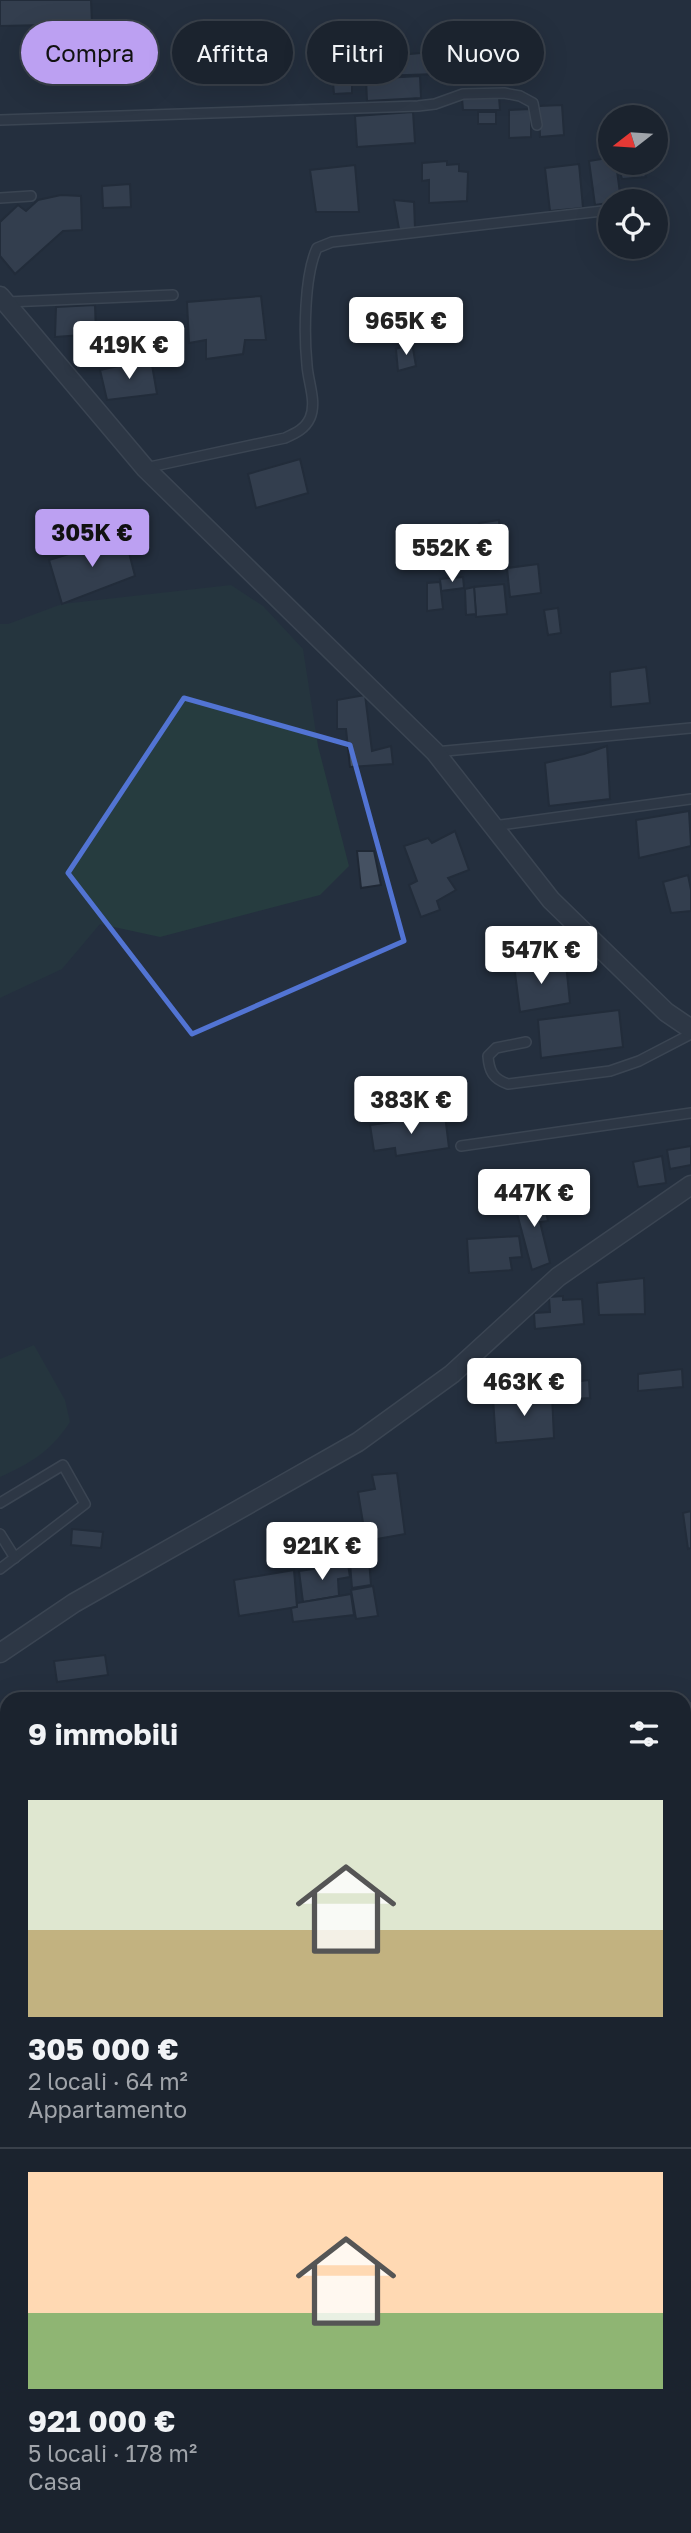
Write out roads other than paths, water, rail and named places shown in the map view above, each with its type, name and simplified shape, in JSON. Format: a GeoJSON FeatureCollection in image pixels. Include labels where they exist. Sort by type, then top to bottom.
{"type":"FeatureCollection","features":[{"type":"Feature","properties":{"kind":"street"},"geometry":{"type":"LineString","coordinates":[[3,300],[145,468],[435,752],[551,901],[666,1012],[691,1032]]}},
{"type":"Feature","properties":{"kind":"street"},"geometry":{"type":"LineString","coordinates":[[0,1653],[74,1603],[358,1442],[452,1374],[558,1277],[691,1185]]}},
{"type":"Feature","properties":{"kind":"lane"},"geometry":{"type":"LineString","coordinates":[[0,120],[418,106],[463,93],[482,92],[503,93],[528,99],[535,108],[537,125]]}},
{"type":"Feature","properties":{"kind":"lane"},"geometry":{"type":"LineString","coordinates":[[0,198],[31,196]]}},
{"type":"Feature","properties":{"kind":"lane"},"geometry":{"type":"LineString","coordinates":[[145,468],[285,438],[301,430],[309,420],[313,407],[307,367],[306,330],[311,260],[317,248],[332,242],[598,211]]}},
{"type":"Feature","properties":{"kind":"lane"},"geometry":{"type":"LineString","coordinates":[[3,300],[173,295]]}},
{"type":"Feature","properties":{"kind":"lane"},"geometry":{"type":"LineString","coordinates":[[435,752],[691,728]]}},
{"type":"Feature","properties":{"kind":"lane"},"geometry":{"type":"LineString","coordinates":[[493,826],[691,799]]}},
{"type":"Feature","properties":{"kind":"lane"},"geometry":{"type":"LineString","coordinates":[[526,1042],[496,1048],[488,1056],[489,1070],[498,1081],[508,1084],[610,1071],[639,1061],[691,1032]]}},
{"type":"Feature","properties":{"kind":"lane"},"geometry":{"type":"LineString","coordinates":[[461,1146],[691,1112]]}},
{"type":"Feature","properties":{"kind":"lane"},"geometry":{"type":"LineString","coordinates":[[0,1503],[64,1465],[85,1504],[0,1569]]}},
{"type":"Feature","properties":{"kind":"lane"},"geometry":{"type":"LineString","coordinates":[[0,1534],[15,1558]]}}]}
